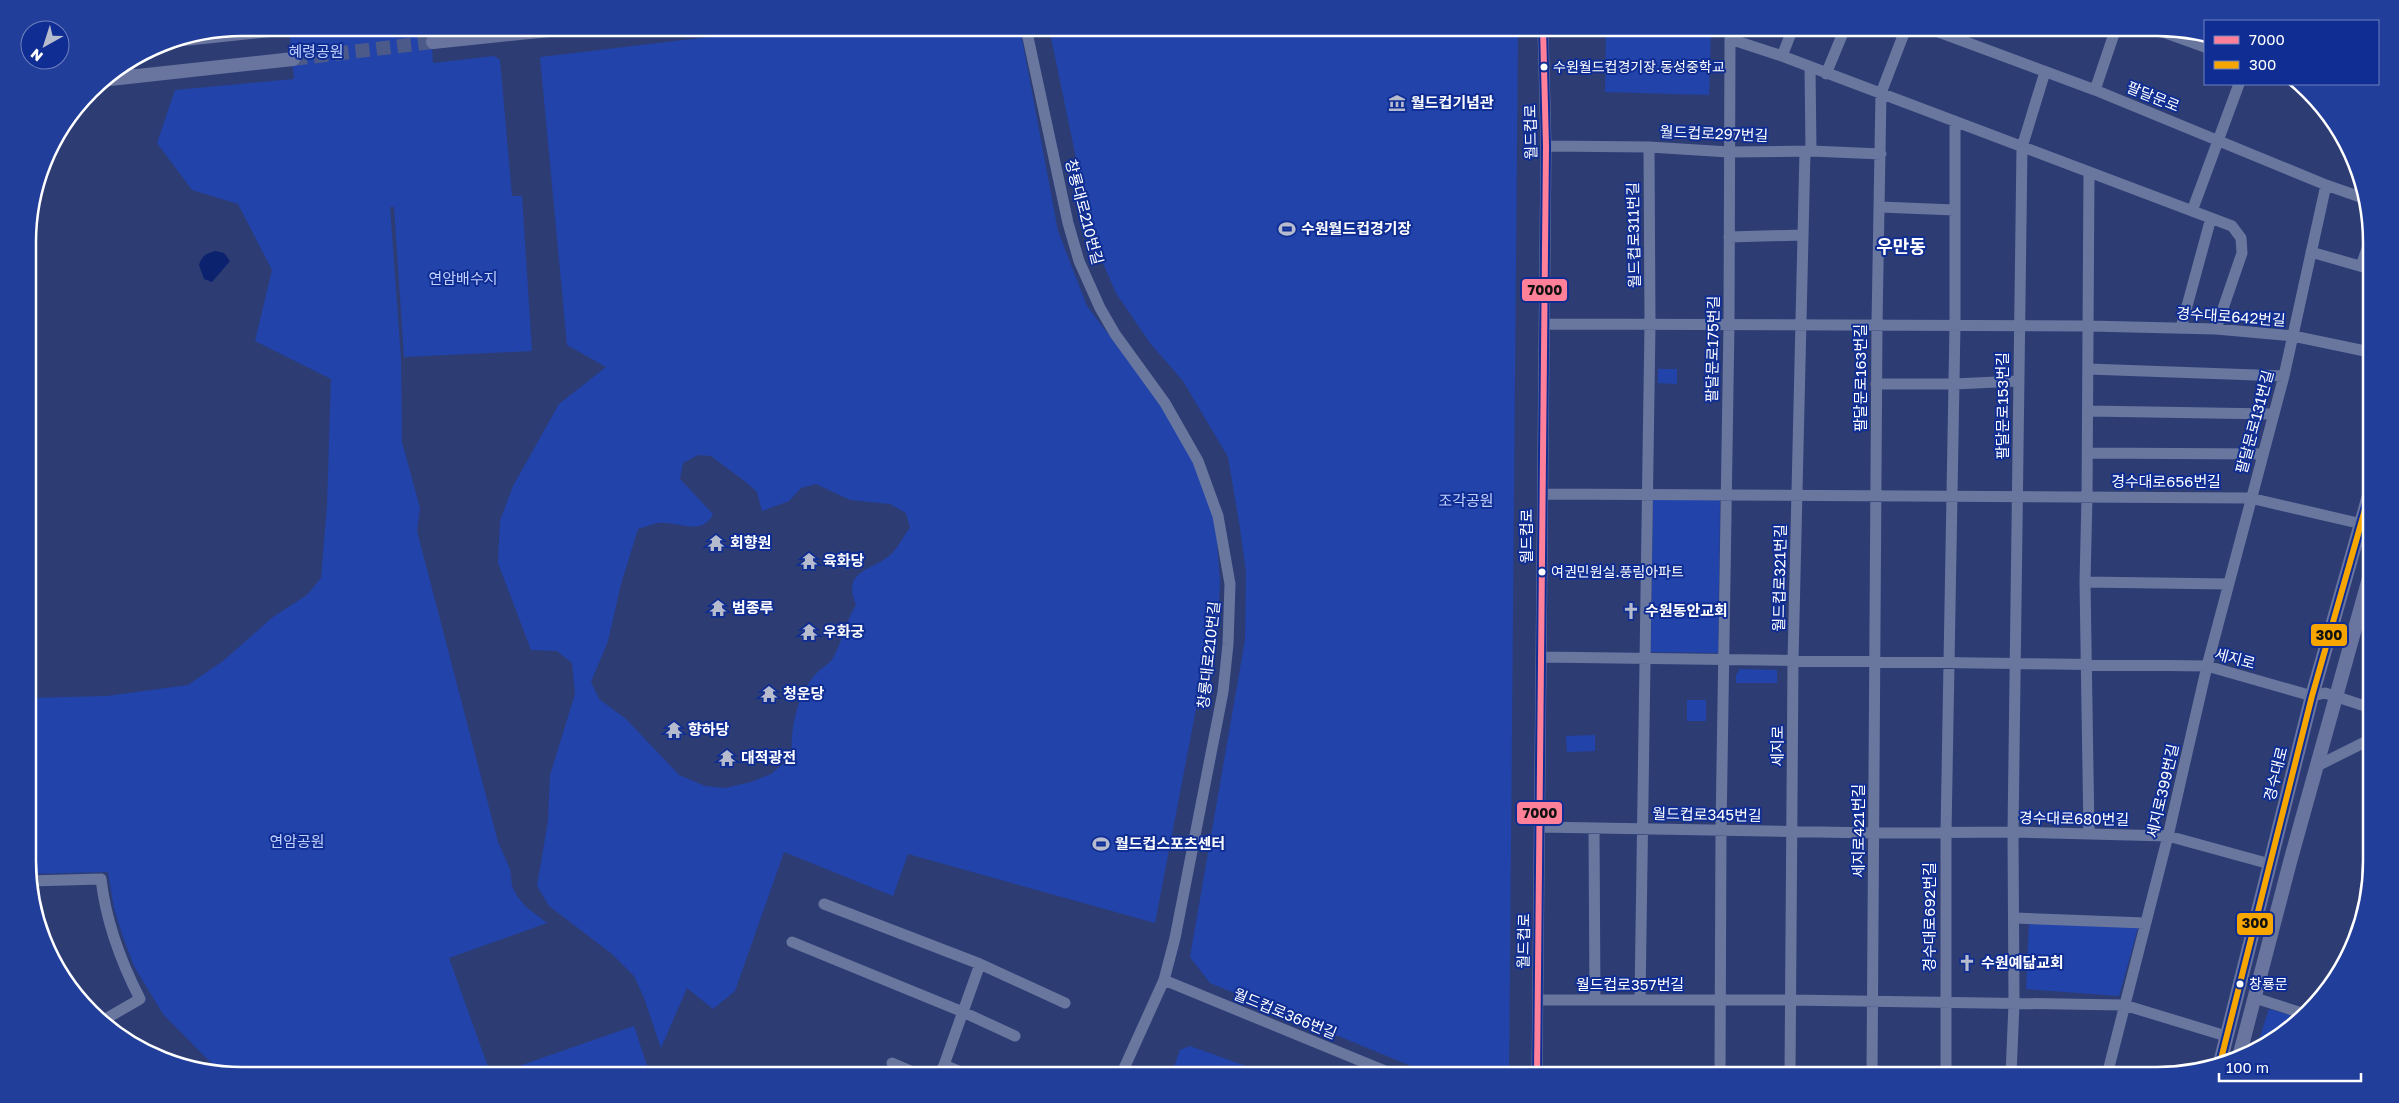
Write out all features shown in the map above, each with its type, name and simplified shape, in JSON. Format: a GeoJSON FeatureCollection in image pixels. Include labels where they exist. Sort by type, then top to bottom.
{"type":"FeatureCollection","features":[{"type":"Feature","properties":{"kind":"main road"},"geometry":{"type":"LineString","coordinates":[[433,42],[491,36]]}},
{"type":"Feature","properties":{"kind":"main road"},"geometry":{"type":"LineString","coordinates":[[117,79],[292,59]]}},
{"type":"Feature","properties":{"kind":"main road","name":"경수대로"},"geometry":{"type":"LineString","coordinates":[[2221,1057],[2312,696],[2363,520]]}},
{"type":"Feature","properties":{"kind":"main road"},"geometry":{"type":"LineString","coordinates":[[2241,1048],[2363,601]]}},
{"type":"Feature","properties":{"kind":"street","name":"창룡대로210번길"},"geometry":{"type":"LineString","coordinates":[[1028,36],[1068,223],[1079,261],[1100,308],[1115,334],[1165,403],[1190,444],[1213,498],[1227,562],[1230,607],[1222,692],[1175,938],[1164,980],[1126,1067]]}},
{"type":"Feature","properties":{"kind":"street","name":"월드컵로"},"geometry":{"type":"LineString","coordinates":[[1537,1067],[1546,146],[1543,36]]}},
{"type":"Feature","properties":{"kind":"street","name":"팔달문로175번길"},"geometry":{"type":"LineString","coordinates":[[1724,660],[1731,36]]}},
{"type":"Feature","properties":{"kind":"street"},"geometry":{"type":"LineString","coordinates":[[1782,56],[1790,36]]}},
{"type":"Feature","properties":{"kind":"street"},"geometry":{"type":"LineString","coordinates":[[1826,74],[1842,36]]}},
{"type":"Feature","properties":{"kind":"street","name":"팔달문로163번길"},"geometry":{"type":"LineString","coordinates":[[1875,662],[1876,384],[1881,93],[1903,36]]}},
{"type":"Feature","properties":{"kind":"street","name":"팔달문로"},"geometry":{"type":"LineString","coordinates":[[1949,36],[2095,90],[2358,197]]}},
{"type":"Feature","properties":{"kind":"street"},"geometry":{"type":"LineString","coordinates":[[2095,90],[2113,36]]}},
{"type":"Feature","properties":{"kind":"street"},"geometry":{"type":"LineString","coordinates":[[1730,39],[1782,56],[2232,226],[2241,238],[2242,253],[2216,329]]}},
{"type":"Feature","properties":{"kind":"street"},"geometry":{"type":"LineString","coordinates":[[2190,39],[2204,46]]}},
{"type":"Feature","properties":{"kind":"street"},"geometry":{"type":"LineString","coordinates":[[1796,495],[1802,235],[1808,151],[1810,67]]}},
{"type":"Feature","properties":{"kind":"street"},"geometry":{"type":"LineString","coordinates":[[129,70],[130,78]]}},
{"type":"Feature","properties":{"kind":"street","name":"팔달문로153번길"},"geometry":{"type":"LineString","coordinates":[[2016,665],[2018,325],[2022,147],[2045,72]]}},
{"type":"Feature","properties":{"kind":"street"},"geometry":{"type":"LineString","coordinates":[[2192,211],[2240,85]]}},
{"type":"Feature","properties":{"kind":"street"},"geometry":{"type":"LineString","coordinates":[[1946,832],[1954,384],[1955,121]]}},
{"type":"Feature","properties":{"kind":"street","name":"월드컵로297번길"},"geometry":{"type":"LineString","coordinates":[[1546,146],[1649,147],[1729,152],[1808,151],[1881,154]]}},
{"type":"Feature","properties":{"kind":"street","name":"월드컵로311번길"},"geometry":{"type":"LineString","coordinates":[[1648,495],[1650,324],[1649,147]]}},
{"type":"Feature","properties":{"kind":"street"},"geometry":{"type":"LineString","coordinates":[[2089,172],[2088,497],[2085,582],[2089,834]]}},
{"type":"Feature","properties":{"kind":"street","name":"팔달문로131번길"},"geometry":{"type":"LineString","coordinates":[[2207,666],[2272,414],[2284,376],[2326,185]]}},
{"type":"Feature","properties":{"kind":"street"},"geometry":{"type":"LineString","coordinates":[[1880,207],[1955,210]]}},
{"type":"Feature","properties":{"kind":"street"},"geometry":{"type":"LineString","coordinates":[[2182,328],[2211,218]]}},
{"type":"Feature","properties":{"kind":"street"},"geometry":{"type":"LineString","coordinates":[[1729,236],[1802,235]]}},
{"type":"Feature","properties":{"kind":"street"},"geometry":{"type":"LineString","coordinates":[[2311,252],[2363,267]]}},
{"type":"Feature","properties":{"kind":"street"},"geometry":{"type":"LineString","coordinates":[[1544,324],[1877,324]]}},
{"type":"Feature","properties":{"kind":"street","name":"경수대로642번길"},"geometry":{"type":"LineString","coordinates":[[1877,324],[2216,329],[2293,336],[2363,351]]}},
{"type":"Feature","properties":{"kind":"street"},"geometry":{"type":"LineString","coordinates":[[2088,369],[2284,376]]}},
{"type":"Feature","properties":{"kind":"street"},"geometry":{"type":"LineString","coordinates":[[1876,384],[1954,384],[2018,381]]}},
{"type":"Feature","properties":{"kind":"street"},"geometry":{"type":"LineString","coordinates":[[2088,411],[2272,414]]}},
{"type":"Feature","properties":{"kind":"street"},"geometry":{"type":"LineString","coordinates":[[2088,453],[2262,454]]}},
{"type":"Feature","properties":{"kind":"street"},"geometry":{"type":"LineString","coordinates":[[1543,494],[1876,496]]}},
{"type":"Feature","properties":{"kind":"street"},"geometry":{"type":"LineString","coordinates":[[1640,1000],[1648,495]]}},
{"type":"Feature","properties":{"kind":"street","name":"월드컵로321번길"},"geometry":{"type":"LineString","coordinates":[[1794,661],[1796,495]]}},
{"type":"Feature","properties":{"kind":"street","name":"경수대로656번길"},"geometry":{"type":"LineString","coordinates":[[1876,496],[2250,498],[2362,524]]}},
{"type":"Feature","properties":{"kind":"street"},"geometry":{"type":"LineString","coordinates":[[2085,582],[2228,584]]}},
{"type":"Feature","properties":{"kind":"street","name":"세지로"},"geometry":{"type":"LineString","coordinates":[[1542,657],[2016,665],[2207,666],[2312,696],[2326,693],[2363,705]]}},
{"type":"Feature","properties":{"kind":"street"},"geometry":{"type":"LineString","coordinates":[[1720,1067],[1724,660]]}},
{"type":"Feature","properties":{"kind":"street","name":"세지로"},"geometry":{"type":"LineString","coordinates":[[1793,831],[1794,661]]}},
{"type":"Feature","properties":{"kind":"street","name":"세지로421번길"},"geometry":{"type":"LineString","coordinates":[[1872,1067],[1875,662]]}},
{"type":"Feature","properties":{"kind":"street"},"geometry":{"type":"LineString","coordinates":[[2011,1067],[2014,1004],[2013,832],[2016,665]]}},
{"type":"Feature","properties":{"kind":"street","name":"세지로399번길"},"geometry":{"type":"LineString","coordinates":[[2109,1067],[2168,836],[2207,666]]}},
{"type":"Feature","properties":{"kind":"street"},"geometry":{"type":"LineString","coordinates":[[2317,766],[2363,743]]}},
{"type":"Feature","properties":{"kind":"street","name":"월드컵로345번길"},"geometry":{"type":"LineString","coordinates":[[1540,827],[1874,833]]}},
{"type":"Feature","properties":{"kind":"street"},"geometry":{"type":"LineString","coordinates":[[1594,829],[1595,1000]]}},
{"type":"Feature","properties":{"kind":"street"},"geometry":{"type":"LineString","coordinates":[[1790,1067],[1793,831]]}},
{"type":"Feature","properties":{"kind":"street","name":"경수대로692번길"},"geometry":{"type":"LineString","coordinates":[[1946,832],[1946,1067]]}},
{"type":"Feature","properties":{"kind":"street","name":"경수대로680번길"},"geometry":{"type":"LineString","coordinates":[[1874,833],[2013,832],[2168,836],[2270,864]]}},
{"type":"Feature","properties":{"kind":"street"},"geometry":{"type":"LineString","coordinates":[[37,881],[101,878],[111,933],[140,999],[108,1017]]}},
{"type":"Feature","properties":{"kind":"street"},"geometry":{"type":"LineString","coordinates":[[824,904],[980,964],[1065,1003]]}},
{"type":"Feature","properties":{"kind":"street"},"geometry":{"type":"LineString","coordinates":[[2014,918],[2145,923]]}},
{"type":"Feature","properties":{"kind":"street"},"geometry":{"type":"LineString","coordinates":[[792,942],[962,1012],[1015,1036]]}},
{"type":"Feature","properties":{"kind":"street"},"geometry":{"type":"LineString","coordinates":[[942,1067],[980,964]]}},
{"type":"Feature","properties":{"kind":"street","name":"월드컵로366번길"},"geometry":{"type":"LineString","coordinates":[[1164,980],[1376,1067]]}},
{"type":"Feature","properties":{"kind":"street"},"geometry":{"type":"LineString","coordinates":[[2255,998],[2297,1011]]}},
{"type":"Feature","properties":{"kind":"street","name":"월드컵로357번길"},"geometry":{"type":"LineString","coordinates":[[1539,1000],[1872,1000]]}},
{"type":"Feature","properties":{"kind":"street"},"geometry":{"type":"LineString","coordinates":[[1872,1000],[2124,1005],[2226,1036]]}},
{"type":"Feature","properties":{"kind":"street"},"geometry":{"type":"LineString","coordinates":[[892,1063],[901,1067]]}},
{"type":"Feature","properties":{"kind":"green space","name":"연암공원"},"geometry":{"type":"Polygon","coordinates":[[[290,36],[431,36],[433,63],[494,56],[500,60],[512,196],[522,196],[532,351],[404,357],[394,207],[390,207],[401,359],[402,442],[420,508],[417,531],[498,842],[510,869],[512,886],[526,907],[547,923],[449,958],[488,1067],[242,1067],[213,1065],[163,1014],[134,966],[114,908],[108,872],[37,874],[36,698],[107,696],[188,685],[223,661],[273,617],[307,595],[321,578],[327,506],[331,379],[255,341],[272,270],[238,204],[192,190],[157,143],[175,90],[294,79],[290,36]]]}},
{"type":"Feature","properties":{"kind":"green space"},"geometry":{"type":"Polygon","coordinates":[[[717,36],[1021,36],[1058,231],[1087,306],[1168,413],[1193,456],[1216,526],[1220,582],[1217,639],[1200,688],[1155,923],[908,854],[893,896],[784,852],[735,991],[713,1009],[687,988],[661,1048],[644,998],[634,976],[612,954],[549,906],[537,886],[548,821],[550,775],[575,694],[572,663],[557,651],[531,650],[498,563],[500,521],[513,486],[559,404],[606,367],[567,345],[540,57],[717,36]],[[698,455],[683,463],[680,479],[713,514],[703,525],[689,526],[658,523],[638,529],[621,584],[608,641],[591,682],[599,699],[626,719],[679,775],[705,786],[725,788],[751,782],[771,774],[792,756],[792,735],[799,703],[808,684],[831,660],[836,651],[856,605],[852,593],[853,583],[863,571],[887,558],[910,528],[906,513],[890,504],[850,500],[816,484],[801,488],[789,501],[762,511],[757,492],[711,456],[698,455]]]}},
{"type":"Feature","properties":{"kind":"green space","name":"조각공원"},"geometry":{"type":"Polygon","coordinates":[[[1051,36],[1518,36],[1509,1067],[1414,1067],[1210,983],[1190,957],[1245,640],[1246,572],[1228,457],[1183,381],[1150,343],[1116,293],[1093,240],[1051,36]]]}},
{"type":"Feature","properties":{"kind":"green space"},"geometry":{"type":"Polygon","coordinates":[[[1606,36],[1711,36],[1709,95],[1605,92],[1606,36]]]}},
{"type":"Feature","properties":{"kind":"green space"},"geometry":{"type":"Polygon","coordinates":[[[1658,369],[1677,369],[1677,384],[1658,383],[1658,369]]]}},
{"type":"Feature","properties":{"kind":"green space"},"geometry":{"type":"Polygon","coordinates":[[[1653,499],[1720,500],[1718,653],[1651,652],[1653,499]]]}},
{"type":"Feature","properties":{"kind":"green space"},"geometry":{"type":"Polygon","coordinates":[[[1740,669],[1777,670],[1777,683],[1736,683],[1736,675],[1740,669]]]}},
{"type":"Feature","properties":{"kind":"green space"},"geometry":{"type":"Polygon","coordinates":[[[1687,700],[1706,700],[1706,721],[1687,721],[1687,700]]]}},
{"type":"Feature","properties":{"kind":"green space"},"geometry":{"type":"Polygon","coordinates":[[[1595,735],[1595,751],[1567,752],[1566,736],[1595,735]]]}},
{"type":"Feature","properties":{"kind":"green space"},"geometry":{"type":"Polygon","coordinates":[[[2029,922],[2138,928],[2119,996],[2026,989],[2029,922]]]}},
{"type":"Feature","properties":{"kind":"green space"},"geometry":{"type":"Polygon","coordinates":[[[2269,1009],[2293,1016],[2271,1032],[2259,1039],[2269,1009]]]}},
{"type":"Feature","properties":{"kind":"green space"},"geometry":{"type":"Polygon","coordinates":[[[634,1026],[647,1067],[516,1067],[634,1026]]]}},
{"type":"Feature","properties":{"kind":"green space"},"geometry":{"type":"Polygon","coordinates":[[[1190,1046],[1249,1067],[1174,1067],[1180,1050],[1190,1046]]]}},
{"type":"Feature","properties":{"kind":"shaded area"},"geometry":{"type":"Polygon","coordinates":[[[216,251],[224,253],[230,261],[212,282],[204,279],[199,265],[205,255],[216,251]]]}},
{"type":"Feature","properties":{"kind":"tunnel"},"geometry":{"type":"LineString","coordinates":[[293,59],[433,42]]}},
{"type":"Feature","properties":{"kind":"transit line","name":"7000"},"geometry":{"type":"LineString","coordinates":[[1537,1067],[1546,146],[1543,36]]}},
{"type":"Feature","properties":{"kind":"transit line","name":"300"},"geometry":{"type":"LineString","coordinates":[[2222,1056],[2312,696],[2363,517]]}},
{"type":"Feature","properties":{"kind":"place","name":"수원월드컵경기장.동성중학교"},"geometry":{"type":"Point","coordinates":[1544,67]}},
{"type":"Feature","properties":{"kind":"place","name":"월드컵기념관"},"geometry":{"type":"Point","coordinates":[1397,103]}},
{"type":"Feature","properties":{"kind":"place","name":"수원월드컵경기장"},"geometry":{"type":"Point","coordinates":[1287,229]}},
{"type":"Feature","properties":{"kind":"place","name":"회향원"},"geometry":{"type":"Point","coordinates":[716,543]}},
{"type":"Feature","properties":{"kind":"place","name":"육화당"},"geometry":{"type":"Point","coordinates":[809,561]}},
{"type":"Feature","properties":{"kind":"place","name":"여권민원실.풍림아파트"},"geometry":{"type":"Point","coordinates":[1542,572]}},
{"type":"Feature","properties":{"kind":"place","name":"범종루"},"geometry":{"type":"Point","coordinates":[718,608]}},
{"type":"Feature","properties":{"kind":"place","name":"수원동안교회"},"geometry":{"type":"Point","coordinates":[1631,611]}},
{"type":"Feature","properties":{"kind":"place","name":"우화궁"},"geometry":{"type":"Point","coordinates":[809,632]}},
{"type":"Feature","properties":{"kind":"place","name":"청운당"},"geometry":{"type":"Point","coordinates":[769,694]}},
{"type":"Feature","properties":{"kind":"place","name":"향하당"},"geometry":{"type":"Point","coordinates":[674,730]}},
{"type":"Feature","properties":{"kind":"place","name":"대적광전"},"geometry":{"type":"Point","coordinates":[727,758]}},
{"type":"Feature","properties":{"kind":"place","name":"월드컵스포츠센터"},"geometry":{"type":"Point","coordinates":[1101,844]}},
{"type":"Feature","properties":{"kind":"place","name":"수원예닮교회"},"geometry":{"type":"Point","coordinates":[1967,963]}},
{"type":"Feature","properties":{"kind":"place","name":"창룡문"},"geometry":{"type":"Point","coordinates":[2240,984]}},
{"type":"Feature","properties":{"kind":"district","name":"우만동"},"geometry":{"type":"Point","coordinates":[1901,247]}},
{"type":"Feature","properties":{"kind":"park label","name":"혜령공원"},"geometry":{"type":"Point","coordinates":[316,52]}},
{"type":"Feature","properties":{"kind":"park label","name":"연암배수지"},"geometry":{"type":"Point","coordinates":[463,279]}}]}
